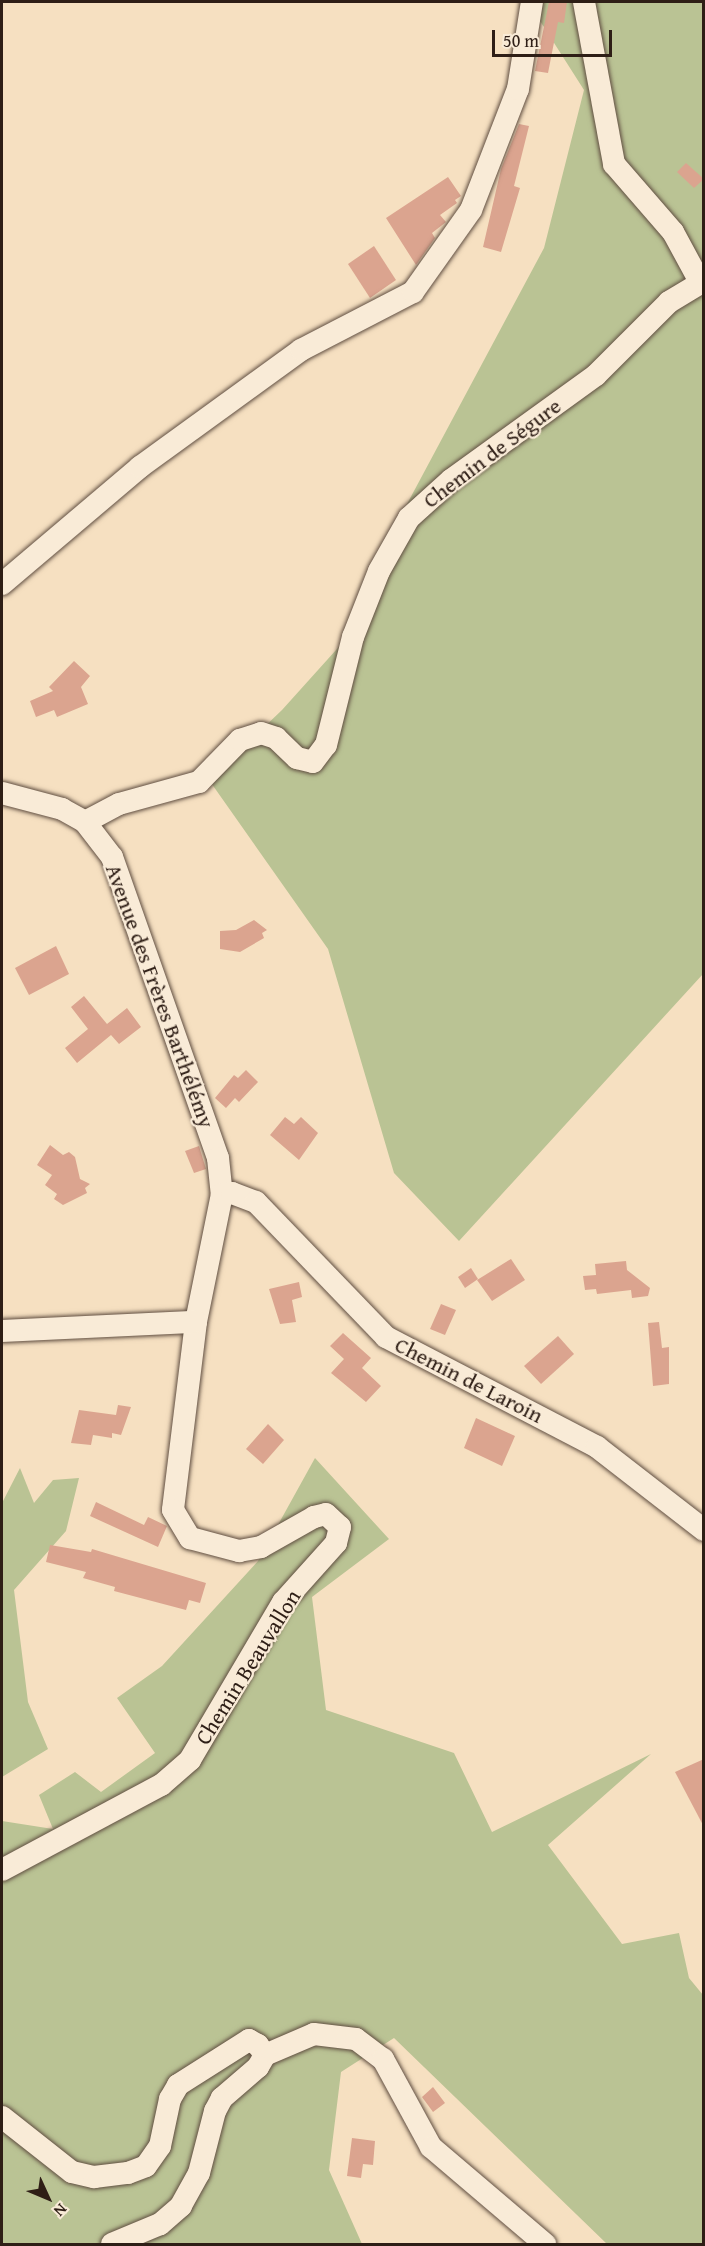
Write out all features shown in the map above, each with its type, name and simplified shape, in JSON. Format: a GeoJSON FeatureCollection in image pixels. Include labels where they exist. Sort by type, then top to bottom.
{"type":"FeatureCollection","features":[{"type":"Feature","properties":{"kind":"street"},"geometry":{"type":"LineString","coordinates":[[2,584],[140,467],[301,350],[413,292],[471,210],[518,89],[532,2]]}},
{"type":"Feature","properties":{"kind":"street"},"geometry":{"type":"LineString","coordinates":[[584,2],[614,164],[674,232],[702,281]]}},
{"type":"Feature","properties":{"kind":"street","name":"Chemin de Ségure"},"geometry":{"type":"LineString","coordinates":[[85,822],[95,814],[119,804],[199,782],[240,740],[261,733],[276,738],[297,758],[313,762],[326,745],[357,626],[378,571],[409,518],[451,480],[596,375],[669,302],[702,281]]}},
{"type":"Feature","properties":{"kind":"street","name":"Avenue des Frères Barthélémy"},"geometry":{"type":"LineString","coordinates":[[2,793],[62,809],[85,822],[112,857],[218,1158],[222,1194]]}},
{"type":"Feature","properties":{"kind":"street","name":"Chemin de Laroin"},"geometry":{"type":"LineString","coordinates":[[222,1194],[232,1193],[256,1202],[386,1337],[597,1447],[704,1530]]}},
{"type":"Feature","properties":{"kind":"street","name":"Chemin Beauvallon"},"geometry":{"type":"LineString","coordinates":[[2,1870],[161,1785],[190,1760],[283,1602],[336,1543],[340,1527],[326,1514],[261,1547],[239,1551],[204,1544],[190,1538],[173,1510],[196,1322],[222,1194]]}},
{"type":"Feature","properties":{"kind":"street"},"geometry":{"type":"LineString","coordinates":[[2,1331],[196,1322]]}},
{"type":"Feature","properties":{"kind":"street"},"geometry":{"type":"LineString","coordinates":[[112,2244],[160,2224],[181,2206],[199,2173],[214,2111],[222,2098],[258,2067],[265,2055],[314,2034],[356,2039],[383,2059],[431,2147],[545,2244]]}},
{"type":"Feature","properties":{"kind":"street"},"geometry":{"type":"LineString","coordinates":[[2,2117],[72,2172],[94,2177],[128,2173],[146,2166],[160,2146],[170,2099],[178,2085],[249,2040],[265,2055]]}},
{"type":"Feature","properties":{"kind":"green space"},"geometry":{"type":"Polygon","coordinates":[[[528,2],[703,2],[703,974],[459,1241],[394,1173],[328,949],[209,780],[282,710],[354,630],[391,534],[544,248],[584,90],[528,2]]]}},
{"type":"Feature","properties":{"kind":"green space"},"geometry":{"type":"Polygon","coordinates":[[[315,1458],[389,1539],[312,1597],[326,1710],[454,1753],[492,1832],[651,1754],[548,1845],[622,1944],[679,1933],[689,1978],[703,1995],[703,2244],[607,2244],[394,2038],[341,2072],[329,2170],[362,2244],[2,2244],[2,1821],[53,1829],[39,1795],[75,1772],[101,1792],[155,1753],[117,1698],[162,1666],[258,1561],[315,1458]]]}},
{"type":"Feature","properties":{"kind":"green space"},"geometry":{"type":"Polygon","coordinates":[[[20,1468],[34,1503],[53,1480],[79,1478],[66,1531],[14,1590],[28,1702],[48,1749],[2,1777],[2,1503],[20,1468]]]}},
{"type":"Feature","properties":{"kind":"building"},"geometry":{"type":"Polygon","coordinates":[[[549,2],[567,2],[564,23],[558,22],[548,73],[535,71],[549,2]]]}},
{"type":"Feature","properties":{"kind":"building"},"geometry":{"type":"Polygon","coordinates":[[[519,124],[529,126],[514,186],[520,188],[501,252],[483,247],[501,169],[519,124]]]}},
{"type":"Feature","properties":{"kind":"building"},"geometry":{"type":"Polygon","coordinates":[[[686,163],[704,179],[694,188],[677,172],[686,163]]]}},
{"type":"Feature","properties":{"kind":"building"},"geometry":{"type":"Polygon","coordinates":[[[448,177],[461,196],[455,200],[457,203],[440,215],[446,222],[432,233],[435,238],[416,265],[386,218],[448,177]]]}},
{"type":"Feature","properties":{"kind":"building"},"geometry":{"type":"Polygon","coordinates":[[[374,246],[396,280],[370,298],[348,264],[374,246]]]}},
{"type":"Feature","properties":{"kind":"building"},"geometry":{"type":"Polygon","coordinates":[[[74,661],[90,676],[81,687],[88,704],[57,717],[54,710],[36,717],[30,701],[53,691],[49,687],[74,661]]]}},
{"type":"Feature","properties":{"kind":"building"},"geometry":{"type":"Polygon","coordinates":[[[254,920],[267,930],[262,933],[264,938],[240,952],[220,949],[220,931],[236,930],[254,920]]]}},
{"type":"Feature","properties":{"kind":"building"},"geometry":{"type":"Polygon","coordinates":[[[56,946],[69,974],[29,995],[15,968],[56,946]]]}},
{"type":"Feature","properties":{"kind":"building"},"geometry":{"type":"Polygon","coordinates":[[[84,996],[107,1024],[127,1008],[141,1027],[119,1044],[111,1035],[77,1063],[65,1048],[88,1029],[71,1007],[84,996]]]}},
{"type":"Feature","properties":{"kind":"building"},"geometry":{"type":"Polygon","coordinates":[[[246,1070],[258,1082],[239,1102],[235,1098],[226,1108],[215,1098],[234,1075],[238,1078],[246,1070]]]}},
{"type":"Feature","properties":{"kind":"building"},"geometry":{"type":"Polygon","coordinates":[[[285,1117],[294,1124],[301,1117],[318,1133],[299,1160],[270,1135],[285,1117]]]}},
{"type":"Feature","properties":{"kind":"building"},"geometry":{"type":"Polygon","coordinates":[[[50,1145],[63,1155],[69,1152],[75,1157],[80,1179],[90,1184],[85,1188],[87,1193],[63,1205],[54,1199],[57,1194],[45,1185],[52,1175],[37,1165],[50,1145]]]}},
{"type":"Feature","properties":{"kind":"building"},"geometry":{"type":"Polygon","coordinates":[[[199,1146],[206,1169],[194,1173],[185,1151],[199,1146]]]}},
{"type":"Feature","properties":{"kind":"building"},"geometry":{"type":"Polygon","coordinates":[[[511,1259],[525,1280],[492,1301],[477,1280],[511,1259]]]}},
{"type":"Feature","properties":{"kind":"building"},"geometry":{"type":"Polygon","coordinates":[[[626,1261],[627,1270],[650,1288],[648,1296],[632,1298],[631,1290],[597,1294],[596,1289],[585,1290],[583,1276],[596,1275],[595,1264],[626,1261]]]}},
{"type":"Feature","properties":{"kind":"building"},"geometry":{"type":"Polygon","coordinates":[[[471,1268],[478,1279],[465,1288],[458,1277],[471,1268]]]}},
{"type":"Feature","properties":{"kind":"building"},"geometry":{"type":"Polygon","coordinates":[[[299,1282],[302,1297],[292,1300],[296,1322],[280,1324],[269,1289],[299,1282]]]}},
{"type":"Feature","properties":{"kind":"building"},"geometry":{"type":"Polygon","coordinates":[[[441,1304],[456,1310],[445,1335],[430,1329],[441,1304]]]}},
{"type":"Feature","properties":{"kind":"building"},"geometry":{"type":"Polygon","coordinates":[[[659,1322],[662,1348],[669,1347],[669,1384],[653,1386],[648,1323],[659,1322]]]}},
{"type":"Feature","properties":{"kind":"building"},"geometry":{"type":"Polygon","coordinates":[[[343,1333],[371,1358],[362,1368],[381,1386],[366,1402],[331,1373],[344,1359],[330,1346],[343,1333]]]}},
{"type":"Feature","properties":{"kind":"building"},"geometry":{"type":"Polygon","coordinates":[[[558,1336],[574,1354],[541,1384],[524,1366],[558,1336]]]}},
{"type":"Feature","properties":{"kind":"building"},"geometry":{"type":"Polygon","coordinates":[[[118,1405],[131,1407],[121,1435],[112,1433],[112,1438],[93,1435],[91,1445],[71,1443],[79,1410],[116,1415],[118,1405]]]}},
{"type":"Feature","properties":{"kind":"building"},"geometry":{"type":"Polygon","coordinates":[[[476,1418],[515,1436],[502,1466],[464,1448],[476,1418]]]}},
{"type":"Feature","properties":{"kind":"building"},"geometry":{"type":"Polygon","coordinates":[[[268,1424],[284,1440],[263,1464],[246,1449],[268,1424]]]}},
{"type":"Feature","properties":{"kind":"building"},"geometry":{"type":"Polygon","coordinates":[[[96,1502],[144,1525],[148,1517],[167,1526],[158,1547],[90,1516],[96,1502]]]}},
{"type":"Feature","properties":{"kind":"building"},"geometry":{"type":"Polygon","coordinates":[[[50,1545],[91,1552],[92,1549],[206,1583],[200,1603],[189,1600],[186,1610],[114,1591],[115,1587],[83,1578],[86,1572],[46,1562],[50,1545]]]}},
{"type":"Feature","properties":{"kind":"building"},"geometry":{"type":"Polygon","coordinates":[[[704,1759],[704,1827],[675,1772],[704,1759]]]}},
{"type":"Feature","properties":{"kind":"building"},"geometry":{"type":"Polygon","coordinates":[[[433,2087],[445,2103],[433,2112],[422,2097],[433,2087]]]}},
{"type":"Feature","properties":{"kind":"building"},"geometry":{"type":"Polygon","coordinates":[[[352,2138],[375,2141],[373,2165],[363,2164],[361,2178],[347,2176],[352,2138]]]}}]}
